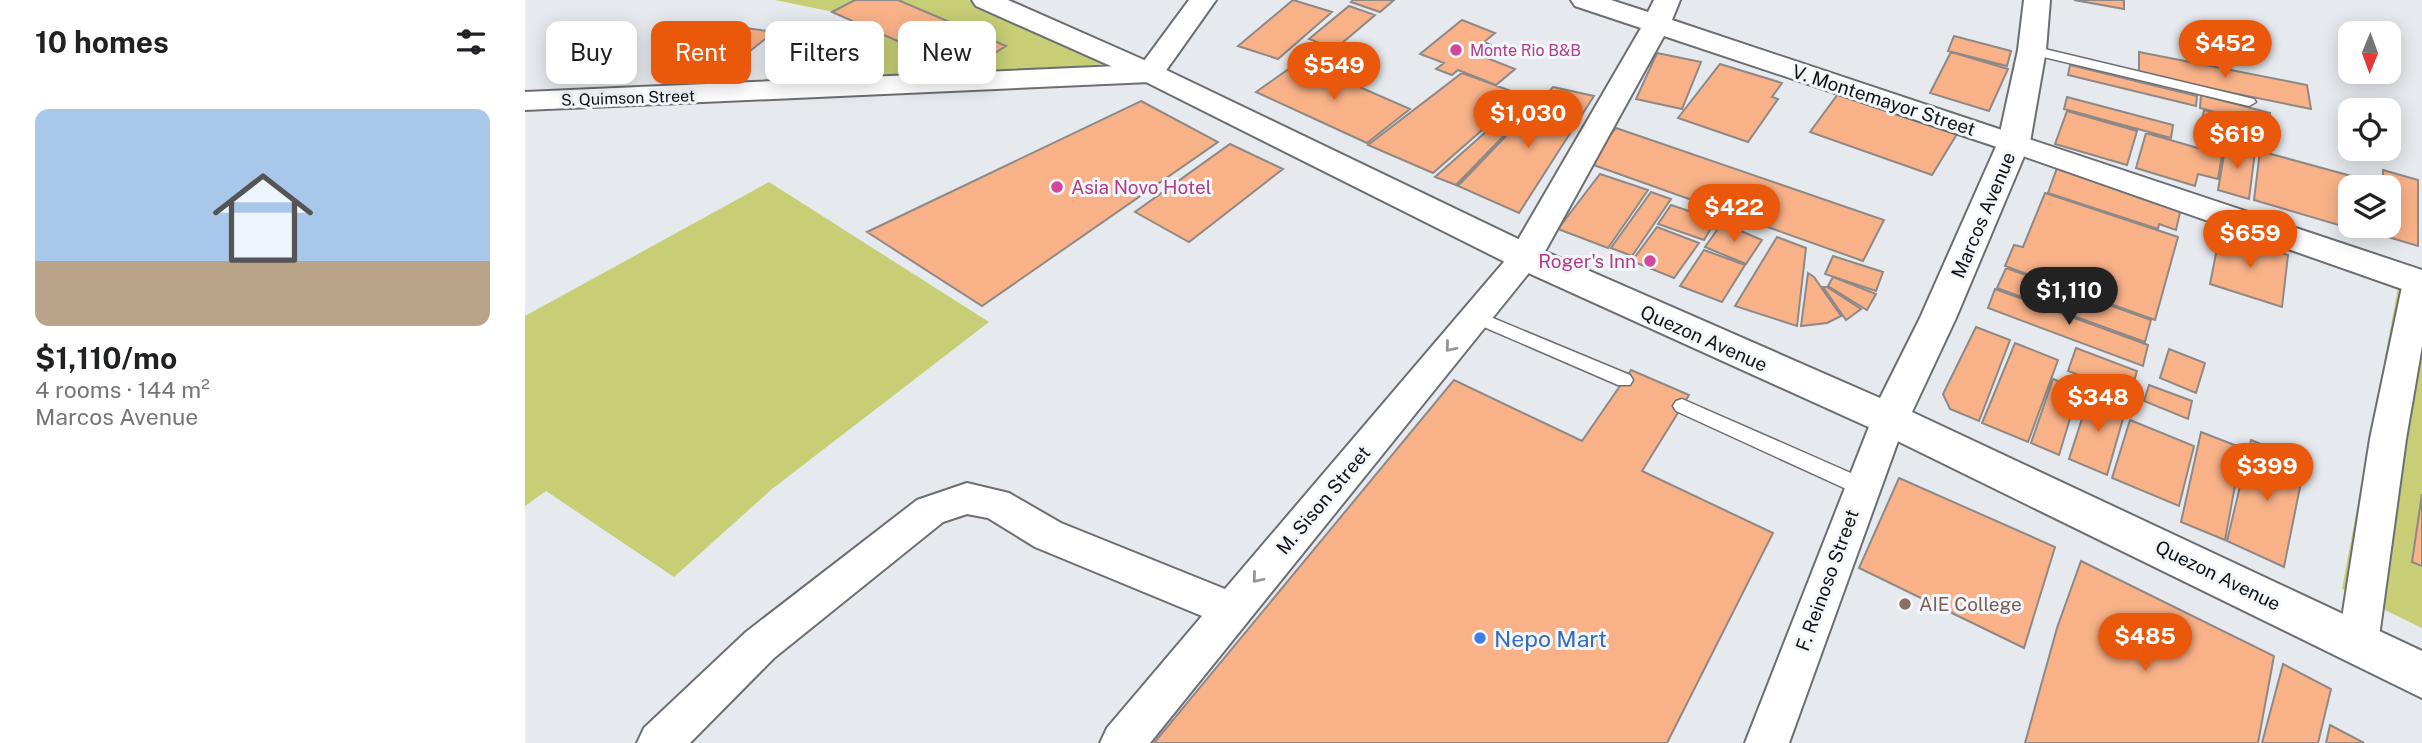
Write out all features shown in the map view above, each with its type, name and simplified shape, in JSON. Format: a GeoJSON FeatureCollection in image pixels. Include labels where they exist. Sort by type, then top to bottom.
{"type":"FeatureCollection","features":[{"type":"Feature","properties":{"kind":"main road","name":"Quezon Avenue"},"geometry":{"type":"LineString","coordinates":[[985,0],[1150,74],[1525,257],[1889,419],[2422,675]]}},
{"type":"Feature","properties":{"kind":"main road"},"geometry":{"type":"LineString","coordinates":[[1150,74],[1203,0]]}},
{"type":"Feature","properties":{"kind":"main road","name":"V. Montemayor Street"},"geometry":{"type":"LineString","coordinates":[[1584,0],[1661,13],[2014,142],[2420,283]]}},
{"type":"Feature","properties":{"kind":"main road","name":"Marcos Avenue"},"geometry":{"type":"LineString","coordinates":[[1889,419],[1938,318],[2014,142],[2032,50],[2037,0]]}},
{"type":"Feature","properties":{"kind":"main road"},"geometry":{"type":"LineString","coordinates":[[1525,257],[1661,13]]}},
{"type":"Feature","properties":{"kind":"main road","name":"S. Quimson Street"},"geometry":{"type":"LineString","coordinates":[[525,101],[1150,74]]}},
{"type":"Feature","properties":{"kind":"street","name":"M. Sison Street"},"geometry":{"type":"LineString","coordinates":[[1122,743],[1525,257]]}},
{"type":"Feature","properties":{"kind":"street"},"geometry":{"type":"LineString","coordinates":[[2358,644],[2388,439],[2420,283]]}},
{"type":"Feature","properties":{"kind":"street","name":"F. Reinoso Street"},"geometry":{"type":"LineString","coordinates":[[1767,743],[1889,419]]}},
{"type":"Feature","properties":{"kind":"street"},"geometry":{"type":"LineString","coordinates":[[659,743],[760,645],[930,511],[967,498],[996,504],[1048,535],[1231,610]]}},
{"type":"Feature","properties":{"kind":"lane"},"geometry":{"type":"LineString","coordinates":[[2032,50],[2249,102]]}},
{"type":"Feature","properties":{"kind":"lane"},"geometry":{"type":"LineString","coordinates":[[1476,317],[1624,380]]}},
{"type":"Feature","properties":{"kind":"lane"},"geometry":{"type":"LineString","coordinates":[[1682,406],[1862,487]]}},
{"type":"Feature","properties":{"kind":"green space"},"geometry":{"type":"Polygon","coordinates":[[[775,0],[968,0],[1106,64],[996,72],[996,21],[898,21],[898,75],[884,75],[884,21],[854,21],[858,17],[775,0]]]}},
{"type":"Feature","properties":{"kind":"green space"},"geometry":{"type":"Polygon","coordinates":[[[769,182],[989,322],[772,489],[674,577],[546,491],[525,506],[525,316],[769,182]]]}},
{"type":"Feature","properties":{"kind":"green space"},"geometry":{"type":"Polygon","coordinates":[[[2399,282],[2422,290],[2422,628],[2342,589],[2399,282]]]}},
{"type":"Feature","properties":{"kind":"building"},"geometry":{"type":"Polygon","coordinates":[[[855,0],[898,0],[947,21],[898,21],[898,41],[884,35],[884,21],[852,21],[832,12],[855,0]]]}},
{"type":"Feature","properties":{"kind":"building"},"geometry":{"type":"Polygon","coordinates":[[[1293,0],[1332,12],[1278,59],[1238,46],[1293,0]]]}},
{"type":"Feature","properties":{"kind":"building"},"geometry":{"type":"Polygon","coordinates":[[[1394,0],[1380,12],[1351,2],[1394,0]]]}},
{"type":"Feature","properties":{"kind":"building"},"geometry":{"type":"Polygon","coordinates":[[[2074,0],[2124,0],[2124,9],[2074,0]]]}},
{"type":"Feature","properties":{"kind":"building"},"geometry":{"type":"Polygon","coordinates":[[[1349,6],[1375,15],[1335,49],[1309,39],[1349,6]]]}},
{"type":"Feature","properties":{"kind":"building","name":"Monte Rio B&B"},"geometry":{"type":"Polygon","coordinates":[[[1462,20],[1495,33],[1484,42],[1491,45],[1479,55],[1515,69],[1496,85],[1458,70],[1452,75],[1436,69],[1444,63],[1420,54],[1462,20]]]}},
{"type":"Feature","properties":{"kind":"building"},"geometry":{"type":"Polygon","coordinates":[[[751,29],[765,31],[765,39],[751,50],[751,29]]]}},
{"type":"Feature","properties":{"kind":"building"},"geometry":{"type":"Polygon","coordinates":[[[1954,36],[2011,51],[2007,66],[1948,51],[1954,36]]]}},
{"type":"Feature","properties":{"kind":"building"},"geometry":{"type":"Polygon","coordinates":[[[996,42],[1006,46],[996,52],[996,42]]]}},
{"type":"Feature","properties":{"kind":"building"},"geometry":{"type":"Polygon","coordinates":[[[1951,52],[2008,69],[1989,111],[1930,93],[1951,52]]]}},
{"type":"Feature","properties":{"kind":"building"},"geometry":{"type":"Polygon","coordinates":[[[2139,52],[2307,85],[2311,109],[2139,74],[2139,52]]]}},
{"type":"Feature","properties":{"kind":"building"},"geometry":{"type":"Polygon","coordinates":[[[1657,53],[1701,62],[1682,109],[1636,99],[1657,53]]]}},
{"type":"Feature","properties":{"kind":"building"},"geometry":{"type":"Polygon","coordinates":[[[1300,61],[1410,109],[1367,143],[1256,92],[1300,61]]]}},
{"type":"Feature","properties":{"kind":"building"},"geometry":{"type":"Polygon","coordinates":[[[1720,64],[1782,83],[1772,97],[1778,99],[1748,142],[1678,118],[1720,64]]]}},
{"type":"Feature","properties":{"kind":"building"},"geometry":{"type":"Polygon","coordinates":[[[2070,65],[2197,96],[2196,106],[2068,75],[2070,65]]]}},
{"type":"Feature","properties":{"kind":"building"},"geometry":{"type":"Polygon","coordinates":[[[1462,73],[1522,95],[1433,173],[1368,145],[1462,73]]]}},
{"type":"Feature","properties":{"kind":"building"},"geometry":{"type":"Polygon","coordinates":[[[1553,87],[1594,96],[1519,213],[1458,186],[1553,87]]]}},
{"type":"Feature","properties":{"kind":"building"},"geometry":{"type":"Polygon","coordinates":[[[1838,94],[1957,134],[1932,175],[1810,132],[1838,94]]]}},
{"type":"Feature","properties":{"kind":"building"},"geometry":{"type":"Polygon","coordinates":[[[2201,95],[2270,113],[2269,126],[2200,108],[2201,95]]]}},
{"type":"Feature","properties":{"kind":"building"},"geometry":{"type":"Polygon","coordinates":[[[2067,97],[2173,125],[2171,138],[2064,109],[2067,97]]]}},
{"type":"Feature","properties":{"kind":"building"},"geometry":{"type":"Polygon","coordinates":[[[1524,98],[1538,101],[1456,185],[1435,177],[1524,98]]]}},
{"type":"Feature","properties":{"kind":"building","name":"Asia Novo Hotel"},"geometry":{"type":"Polygon","coordinates":[[[1141,101],[1218,142],[982,306],[867,232],[1141,101]]]}},
{"type":"Feature","properties":{"kind":"building"},"geometry":{"type":"Polygon","coordinates":[[[2204,110],[2269,127],[2267,152],[2199,134],[2204,110]]]}},
{"type":"Feature","properties":{"kind":"building"},"geometry":{"type":"Polygon","coordinates":[[[2067,111],[2137,131],[2127,165],[2055,144],[2067,111]]]}},
{"type":"Feature","properties":{"kind":"building"},"geometry":{"type":"Polygon","coordinates":[[[1616,128],[1884,220],[1863,261],[1588,163],[1616,128]]]}},
{"type":"Feature","properties":{"kind":"building"},"geometry":{"type":"Polygon","coordinates":[[[2146,133],[2222,155],[2218,179],[2198,174],[2195,186],[2136,168],[2146,133]]]}},
{"type":"Feature","properties":{"kind":"building"},"geometry":{"type":"Polygon","coordinates":[[[2226,143],[2255,152],[2249,199],[2218,190],[2226,143]]]}},
{"type":"Feature","properties":{"kind":"building"},"geometry":{"type":"Polygon","coordinates":[[[1230,144],[1283,169],[1189,242],[1135,212],[1230,144]]]}},
{"type":"Feature","properties":{"kind":"building"},"geometry":{"type":"Polygon","coordinates":[[[2260,151],[2348,175],[2338,175],[2338,225],[2254,200],[2260,151]]]}},
{"type":"Feature","properties":{"kind":"building"},"geometry":{"type":"Polygon","coordinates":[[[2057,168],[2181,208],[2176,230],[2159,224],[2158,229],[2048,193],[2057,168]]]}},
{"type":"Feature","properties":{"kind":"building"},"geometry":{"type":"Polygon","coordinates":[[[2383,170],[2400,175],[2383,175],[2383,170]]]}},
{"type":"Feature","properties":{"kind":"building"},"geometry":{"type":"Polygon","coordinates":[[[1600,174],[1648,190],[1608,248],[1558,229],[1600,174]]]}},
{"type":"Feature","properties":{"kind":"building"},"geometry":{"type":"Polygon","coordinates":[[[2401,175],[2418,180],[2418,246],[2391,238],[2401,238],[2401,175]]]}},
{"type":"Feature","properties":{"kind":"building"},"geometry":{"type":"Polygon","coordinates":[[[1651,192],[1671,199],[1632,256],[1611,248],[1651,192]]]}},
{"type":"Feature","properties":{"kind":"building"},"geometry":{"type":"Polygon","coordinates":[[[2045,193],[2178,237],[2155,320],[2005,266],[2014,245],[2023,247],[2045,193]]]}},
{"type":"Feature","properties":{"kind":"building"},"geometry":{"type":"Polygon","coordinates":[[[1671,205],[1716,220],[1704,240],[1658,224],[1671,205]]]}},
{"type":"Feature","properties":{"kind":"building"},"geometry":{"type":"Polygon","coordinates":[[[1722,223],[1762,240],[1746,264],[1705,247],[1722,223]]]}},
{"type":"Feature","properties":{"kind":"building"},"geometry":{"type":"Polygon","coordinates":[[[1657,227],[1699,243],[1674,278],[1632,261],[1657,227]]]}},
{"type":"Feature","properties":{"kind":"building"},"geometry":{"type":"Polygon","coordinates":[[[2220,233],[2288,255],[2282,307],[2210,284],[2220,233]]]}},
{"type":"Feature","properties":{"kind":"building"},"geometry":{"type":"Polygon","coordinates":[[[1777,237],[1806,248],[1797,326],[1735,306],[1777,237]]]}},
{"type":"Feature","properties":{"kind":"building"},"geometry":{"type":"Polygon","coordinates":[[[1704,250],[1745,265],[1722,302],[1680,286],[1704,250]]]}},
{"type":"Feature","properties":{"kind":"building"},"geometry":{"type":"Polygon","coordinates":[[[1833,256],[1883,272],[1876,291],[1825,274],[1833,256]]]}},
{"type":"Feature","properties":{"kind":"building"},"geometry":{"type":"Polygon","coordinates":[[[2006,268],[2151,320],[2145,342],[1997,288],[2006,268]]]}},
{"type":"Feature","properties":{"kind":"building"},"geometry":{"type":"Polygon","coordinates":[[[1808,273],[1814,277],[1841,316],[1827,323],[1801,326],[1808,273]]]}},
{"type":"Feature","properties":{"kind":"building"},"geometry":{"type":"Polygon","coordinates":[[[1833,277],[1876,294],[1867,310],[1828,286],[1833,277]]]}},
{"type":"Feature","properties":{"kind":"building"},"geometry":{"type":"Polygon","coordinates":[[[1823,287],[1827,287],[1861,309],[1846,320],[1823,287]]]}},
{"type":"Feature","properties":{"kind":"building"},"geometry":{"type":"Polygon","coordinates":[[[1995,289],[2148,345],[2143,366],[1988,308],[1995,289]]]}},
{"type":"Feature","properties":{"kind":"building"},"geometry":{"type":"Polygon","coordinates":[[[1976,327],[2010,340],[1979,421],[1950,409],[1943,394],[1976,327]]]}},
{"type":"Feature","properties":{"kind":"building"},"geometry":{"type":"Polygon","coordinates":[[[2015,343],[2058,360],[2028,442],[1982,423],[2015,343]]]}},
{"type":"Feature","properties":{"kind":"building"},"geometry":{"type":"Polygon","coordinates":[[[2076,348],[2137,371],[2130,395],[2068,371],[2076,348]]]}},
{"type":"Feature","properties":{"kind":"building"},"geometry":{"type":"Polygon","coordinates":[[[2169,349],[2205,363],[2196,393],[2160,378],[2169,349]]]}},
{"type":"Feature","properties":{"kind":"building","name":"Nepo Mart"},"geometry":{"type":"Polygon","coordinates":[[[1631,370],[1689,395],[1642,471],[1773,533],[1667,743],[1154,743],[1454,380],[1582,441],[1631,370]]]}},
{"type":"Feature","properties":{"kind":"building"},"geometry":{"type":"Polygon","coordinates":[[[2053,379],[2079,389],[2059,455],[2031,443],[2053,379]]]}},
{"type":"Feature","properties":{"kind":"building"},"geometry":{"type":"Polygon","coordinates":[[[2149,385],[2192,401],[2188,419],[2144,401],[2149,385]]]}},
{"type":"Feature","properties":{"kind":"building"},"geometry":{"type":"Polygon","coordinates":[[[2090,394],[2126,408],[2107,475],[2069,459],[2090,394]]]}},
{"type":"Feature","properties":{"kind":"building"},"geometry":{"type":"Polygon","coordinates":[[[2130,420],[2194,446],[2179,506],[2112,478],[2130,420]]]}},
{"type":"Feature","properties":{"kind":"building"},"geometry":{"type":"Polygon","coordinates":[[[2201,432],[2242,448],[2225,540],[2181,522],[2201,432]]]}},
{"type":"Feature","properties":{"kind":"building"},"geometry":{"type":"Polygon","coordinates":[[[2251,440],[2305,462],[2284,567],[2227,541],[2251,440]]]}},
{"type":"Feature","properties":{"kind":"building"},"geometry":{"type":"Polygon","coordinates":[[[1899,478],[2055,547],[2024,648],[1859,568],[1899,478]]]}},
{"type":"Feature","properties":{"kind":"building"},"geometry":{"type":"Polygon","coordinates":[[[2422,494],[2422,566],[2412,562],[2422,494]]]}},
{"type":"Feature","properties":{"kind":"building"},"geometry":{"type":"Polygon","coordinates":[[[2081,561],[2274,656],[2258,743],[2025,743],[2057,628],[2081,561]]]}},
{"type":"Feature","properties":{"kind":"building"},"geometry":{"type":"Polygon","coordinates":[[[2283,664],[2331,689],[2318,743],[2262,743],[2283,664]]]}},
{"type":"Feature","properties":{"kind":"building"},"geometry":{"type":"Polygon","coordinates":[[[2330,725],[2364,743],[2326,743],[2330,725]]]}},
{"type":"Feature","properties":{"kind":"place","name":"Monte Rio B&B"},"geometry":{"type":"Point","coordinates":[1456,50]}},
{"type":"Feature","properties":{"kind":"place","name":"Asia Novo Hotel"},"geometry":{"type":"Point","coordinates":[1057,187]}},
{"type":"Feature","properties":{"kind":"place","name":"Roger's Inn"},"geometry":{"type":"Point","coordinates":[1650,261]}},
{"type":"Feature","properties":{"kind":"place","name":"AIE College"},"geometry":{"type":"Point","coordinates":[1905,604]}},
{"type":"Feature","properties":{"kind":"place","name":"Nepo Mart"},"geometry":{"type":"Point","coordinates":[1480,638]}}]}
